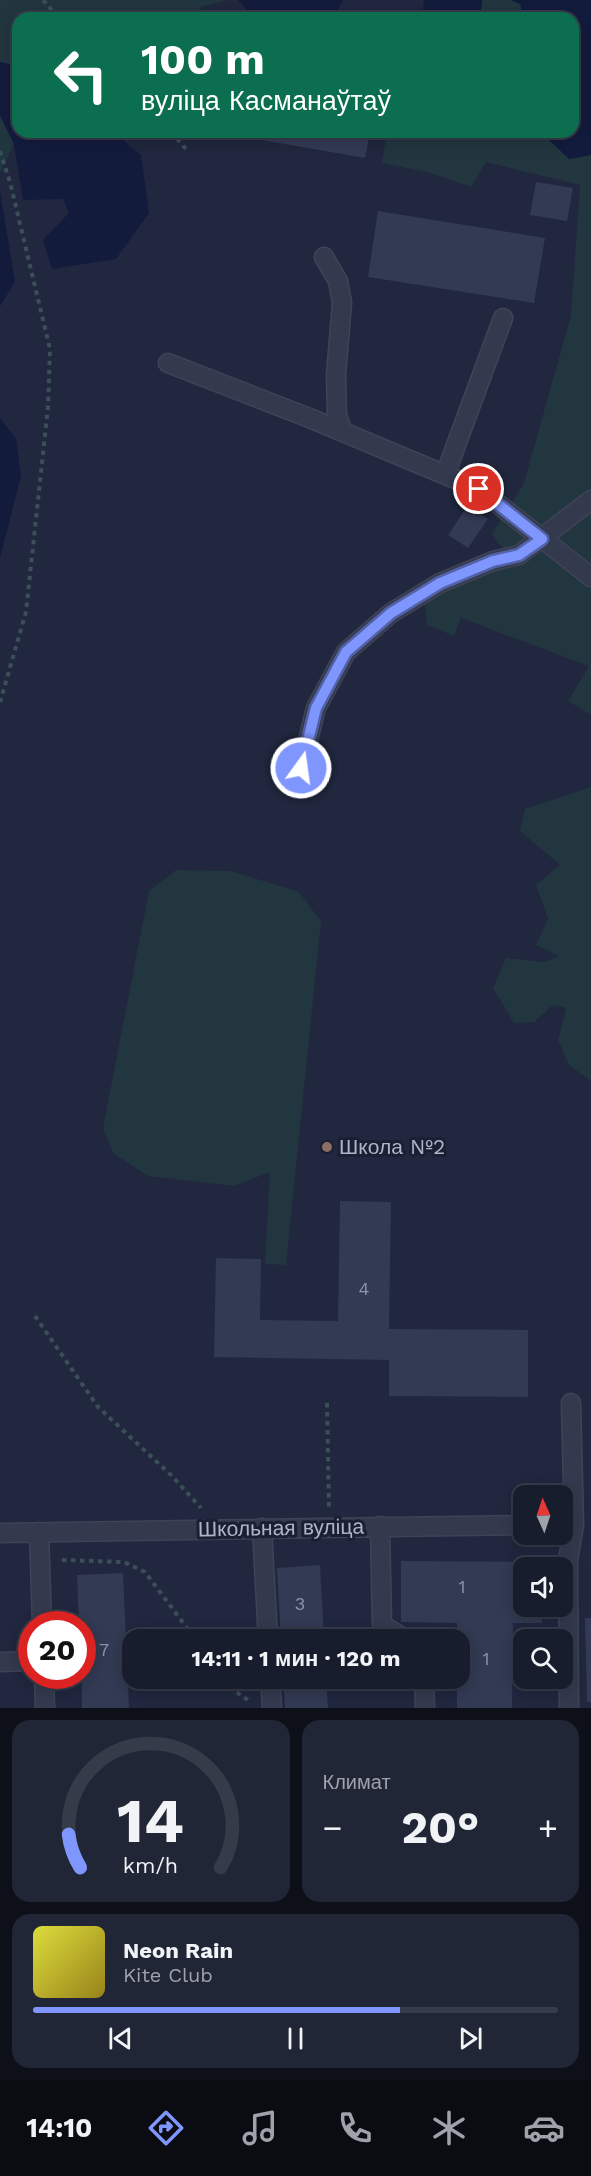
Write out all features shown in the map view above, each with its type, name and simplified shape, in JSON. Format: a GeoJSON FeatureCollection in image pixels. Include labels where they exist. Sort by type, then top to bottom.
{"type":"FeatureCollection","features":[{"type":"Feature","properties":{"kind":"street"},"geometry":{"type":"LineString","coordinates":[[324,257],[338,280],[342,303],[336,375],[338,416],[342,432]]}},
{"type":"Feature","properties":{"kind":"street"},"geometry":{"type":"LineString","coordinates":[[445,475],[503,318]]}},
{"type":"Feature","properties":{"kind":"street"},"geometry":{"type":"LineString","coordinates":[[168,363],[479,489],[591,578]]}},
{"type":"Feature","properties":{"kind":"street"},"geometry":{"type":"LineString","coordinates":[[301,768],[316,708],[346,652],[391,613],[440,583],[493,561],[519,555],[591,500]]}},
{"type":"Feature","properties":{"kind":"street"},"geometry":{"type":"LineString","coordinates":[[569,1708],[568,1560],[576,1525],[572,1403]]}},
{"type":"Feature","properties":{"kind":"street"},"geometry":{"type":"LineString","coordinates":[[381,1526],[382,1625],[389,1629]]}},
{"type":"Feature","properties":{"kind":"street","name":"Школьная вуліца"},"geometry":{"type":"LineString","coordinates":[[0,1533],[381,1526],[513,1526]]}},
{"type":"Feature","properties":{"kind":"street"},"geometry":{"type":"LineString","coordinates":[[262,1528],[267,1629]]}},
{"type":"Feature","properties":{"kind":"street"},"geometry":{"type":"LineString","coordinates":[[39,1532],[42,1611]]}},
{"type":"Feature","properties":{"kind":"street"},"geometry":{"type":"LineString","coordinates":[[0,1662],[18,1661]]}},
{"type":"Feature","properties":{"kind":"street"},"geometry":{"type":"LineString","coordinates":[[44,1689],[45,1708]]}},
{"type":"Feature","properties":{"kind":"street"},"geometry":{"type":"LineString","coordinates":[[271,1689],[272,1708]]}},
{"type":"Feature","properties":{"kind":"street"},"geometry":{"type":"LineString","coordinates":[[424,1689],[425,1708]]}},
{"type":"Feature","properties":{"kind":"path"},"geometry":{"type":"LineString","coordinates":[[43,0],[54,12]]}},
{"type":"Feature","properties":{"kind":"path"},"geometry":{"type":"LineString","coordinates":[[176,138],[186,149]]}},
{"type":"Feature","properties":{"kind":"path"},"geometry":{"type":"LineString","coordinates":[[0,152],[10,182],[50,349],[48,407],[26,612],[0,702]]}},
{"type":"Feature","properties":{"kind":"path"},"geometry":{"type":"LineString","coordinates":[[35,1316],[98,1407],[171,1475],[201,1509]]}},
{"type":"Feature","properties":{"kind":"path"},"geometry":{"type":"LineString","coordinates":[[327,1403],[330,1527]]}},
{"type":"Feature","properties":{"kind":"path"},"geometry":{"type":"LineString","coordinates":[[62,1560],[124,1562],[145,1572],[188,1629]]}},
{"type":"Feature","properties":{"kind":"path"},"geometry":{"type":"LineString","coordinates":[[234,1689],[259,1708]]}},
{"type":"Feature","properties":{"kind":"shaded area"},"geometry":{"type":"Polygon","coordinates":[[[0,0],[228,0],[200,7],[199,12],[12,12],[12,65],[0,62],[0,0]]]}},
{"type":"Feature","properties":{"kind":"shaded area"},"geometry":{"type":"Polygon","coordinates":[[[482,0],[511,0],[520,4],[522,12],[481,12],[482,0]]]}},
{"type":"Feature","properties":{"kind":"shaded area"},"geometry":{"type":"Polygon","coordinates":[[[0,115],[14,144],[0,173],[0,115]]]}},
{"type":"Feature","properties":{"kind":"shaded area"},"geometry":{"type":"Polygon","coordinates":[[[386,138],[547,138],[569,159],[591,155],[591,715],[568,701],[589,666],[461,618],[454,636],[427,625],[425,605],[445,590],[467,579],[490,570],[515,565],[492,534],[524,483],[571,315],[580,185],[486,162],[471,187],[427,172],[382,163],[386,138]]]}},
{"type":"Feature","properties":{"kind":"shaded area"},"geometry":{"type":"Polygon","coordinates":[[[591,787],[591,1081],[569,1065],[558,1040],[566,1008],[553,1005],[534,1022],[514,1023],[493,988],[506,958],[544,962],[559,956],[536,945],[548,919],[536,885],[560,865],[520,831],[525,809],[591,787]]]}},
{"type":"Feature","properties":{"kind":"shaded area"},"geometry":{"type":"Polygon","coordinates":[[[176,870],[231,871],[299,892],[321,921],[286,1265],[265,1264],[270,1172],[234,1186],[148,1176],[113,1153],[103,1128],[149,891],[176,870]]]}},
{"type":"Feature","properties":{"kind":"water"},"geometry":{"type":"Polygon","coordinates":[[[238,0],[343,0],[336,12],[249,12],[238,0]]]}},
{"type":"Feature","properties":{"kind":"water"},"geometry":{"type":"Polygon","coordinates":[[[424,0],[482,0],[481,12],[423,12],[424,0]]]}},
{"type":"Feature","properties":{"kind":"water"},"geometry":{"type":"Polygon","coordinates":[[[511,0],[591,0],[591,155],[569,159],[547,138],[579,138],[579,12],[522,12],[520,4],[511,0]]]}},
{"type":"Feature","properties":{"kind":"water"},"geometry":{"type":"Polygon","coordinates":[[[0,62],[12,65],[12,138],[120,138],[141,155],[149,213],[116,259],[52,269],[43,240],[69,213],[63,199],[23,200],[14,144],[0,115],[0,62]]]}},
{"type":"Feature","properties":{"kind":"water"},"geometry":{"type":"Polygon","coordinates":[[[0,191],[15,282],[0,306],[0,191]]]}},
{"type":"Feature","properties":{"kind":"water"},"geometry":{"type":"Polygon","coordinates":[[[0,418],[16,439],[21,476],[0,558],[0,418]]]}},
{"type":"Feature","properties":{"kind":"building"},"geometry":{"type":"Polygon","coordinates":[[[249,138],[369,138],[365,158],[249,138]]]}},
{"type":"Feature","properties":{"kind":"building"},"geometry":{"type":"Polygon","coordinates":[[[536,182],[573,188],[567,221],[530,215],[536,182]]]}},
{"type":"Feature","properties":{"kind":"building"},"geometry":{"type":"Polygon","coordinates":[[[378,211],[545,238],[534,303],[368,277],[378,211]]]}},
{"type":"Feature","properties":{"kind":"building"},"geometry":{"type":"Polygon","coordinates":[[[468,505],[488,519],[468,548],[448,535],[468,505]]]}},
{"type":"Feature","properties":{"kind":"building"},"geometry":{"type":"Polygon","coordinates":[[[340,1201],[391,1202],[389,1329],[528,1330],[528,1397],[389,1396],[389,1360],[214,1357],[216,1258],[261,1259],[260,1320],[338,1321],[340,1201]]]}},
{"type":"Feature","properties":{"kind":"building"},"geometry":{"type":"Polygon","coordinates":[[[401,1561],[513,1562],[513,1617],[542,1617],[542,1623],[513,1623],[512,1708],[457,1708],[457,1689],[470,1689],[470,1629],[457,1629],[457,1623],[401,1622],[401,1561]]]}},
{"type":"Feature","properties":{"kind":"building"},"geometry":{"type":"Polygon","coordinates":[[[320,1565],[323,1629],[280,1629],[277,1568],[320,1565]]]}},
{"type":"Feature","properties":{"kind":"building"},"geometry":{"type":"Polygon","coordinates":[[[123,1573],[125,1629],[122,1629],[122,1689],[128,1689],[129,1708],[82,1708],[82,1689],[96,1689],[96,1611],[78,1611],[77,1575],[123,1573]]]}},
{"type":"Feature","properties":{"kind":"building"},"geometry":{"type":"Polygon","coordinates":[[[585,1618],[591,1618],[591,1702],[587,1702],[585,1618]]]}},
{"type":"Feature","properties":{"kind":"building"},"geometry":{"type":"Polygon","coordinates":[[[284,1689],[327,1689],[328,1708],[285,1708],[284,1689]]]}},
{"type":"Feature","properties":{"kind":"place","name":"Школа №2"},"geometry":{"type":"Point","coordinates":[327,1147]}},
{"type":"Feature","properties":{"kind":"route"},"geometry":{"type":"LineString","coordinates":[[301,768],[316,708],[346,652],[391,613],[440,583],[493,561],[519,555],[542,539],[479,489]]}}]}
